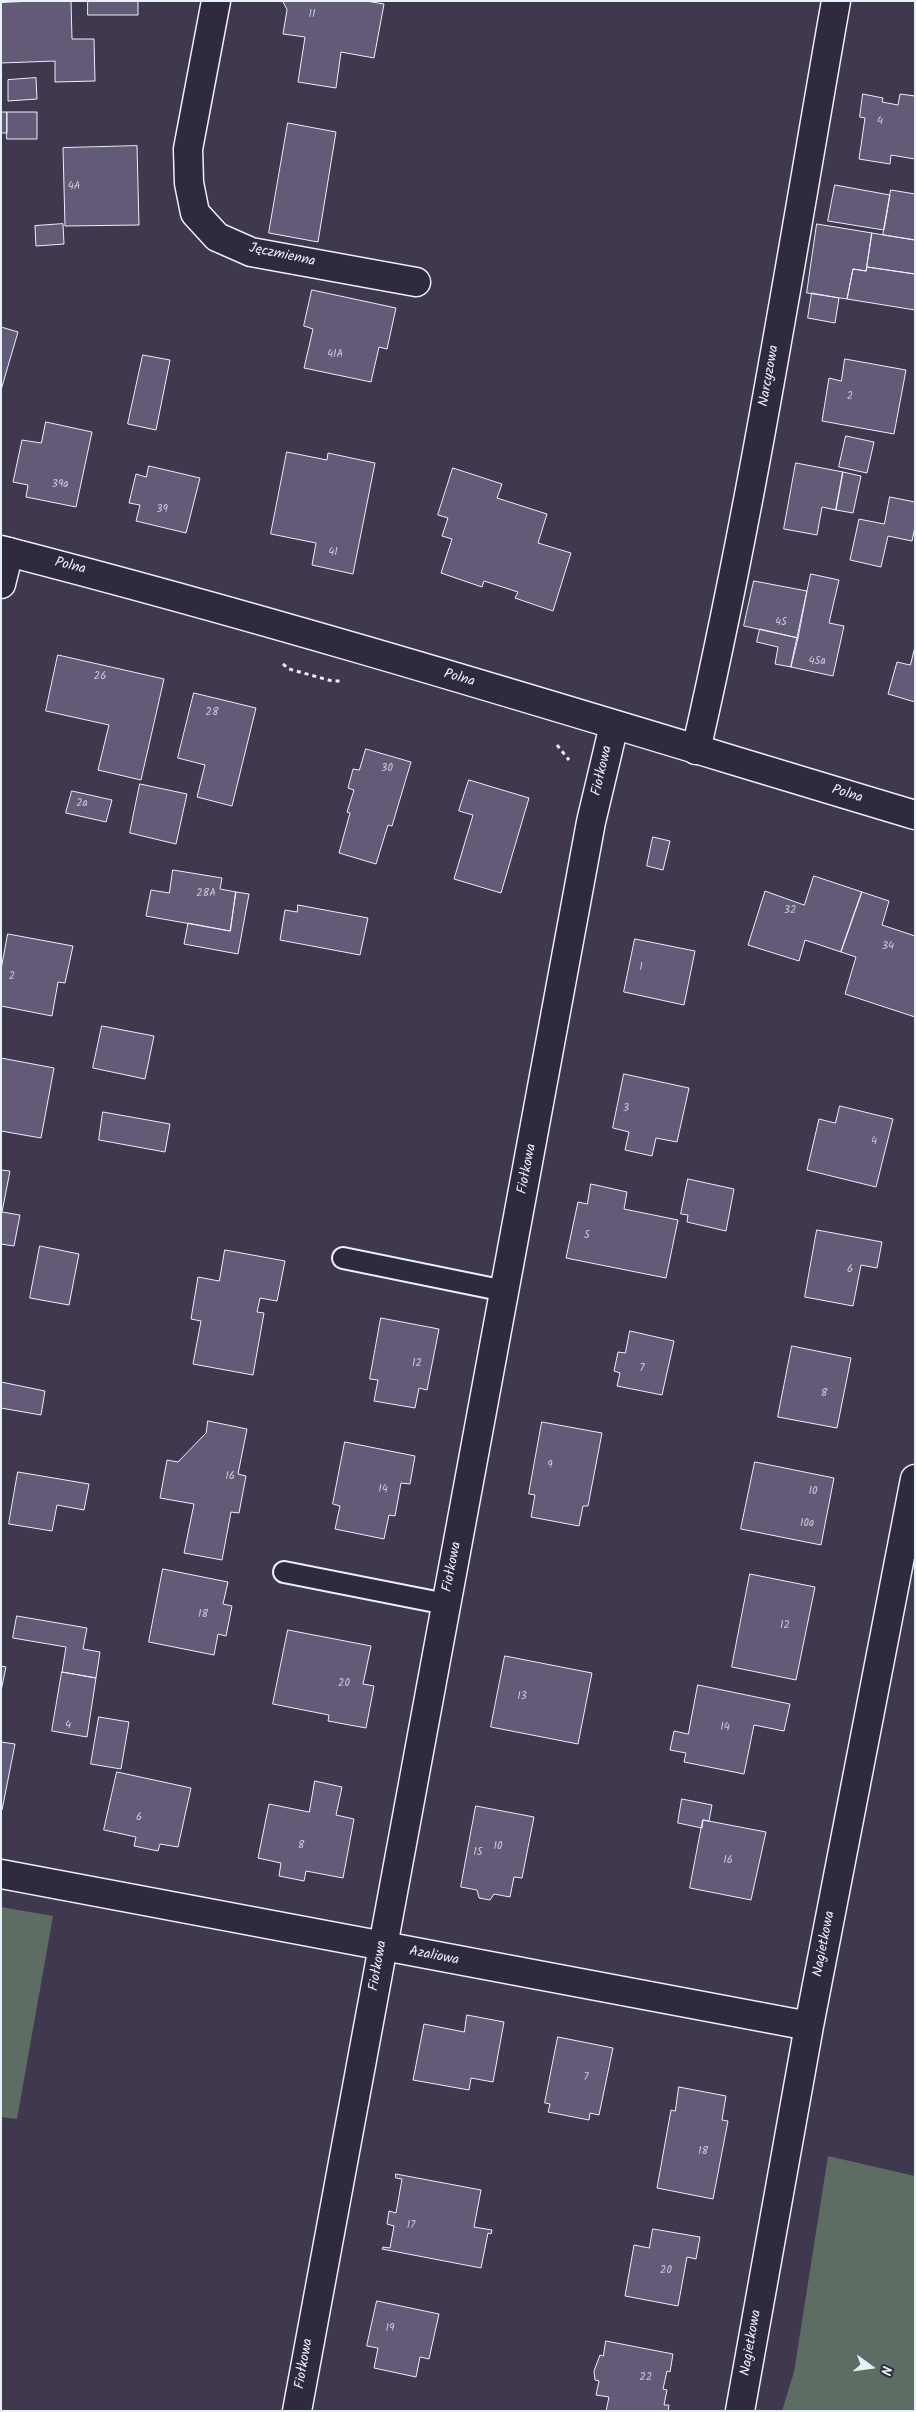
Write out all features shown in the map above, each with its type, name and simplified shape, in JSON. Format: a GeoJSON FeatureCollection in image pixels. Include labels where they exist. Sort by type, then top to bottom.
{"type":"FeatureCollection","features":[{"type":"Feature","properties":{"kind":"street","name":"Jęczmienna"},"geometry":{"type":"LineString","coordinates":[[216,1],[188,149],[189,184],[195,213],[216,236],[250,252],[416,282]]}},
{"type":"Feature","properties":{"kind":"street","name":"Narcyzowa"},"geometry":{"type":"LineString","coordinates":[[696,750],[714,675],[745,514],[836,1]]}},
{"type":"Feature","properties":{"kind":"street","name":"Polna"},"geometry":{"type":"LineString","coordinates":[[5,551],[104,576],[915,815]]}},
{"type":"Feature","properties":{"kind":"street"},"geometry":{"type":"LineString","coordinates":[[1,584],[5,551]]}},
{"type":"Feature","properties":{"kind":"street","name":"Fiołkowa"},"geometry":{"type":"LineString","coordinates":[[297,2411],[592,822],[614,725]]}},
{"type":"Feature","properties":{"kind":"street","name":"Nagietkowa"},"geometry":{"type":"LineString","coordinates":[[740,2411],[809,2026],[915,1479]]}},
{"type":"Feature","properties":{"kind":"street","name":"Azaliowa"},"geometry":{"type":"LineString","coordinates":[[1,1874],[809,2026]]}},
{"type":"Feature","properties":{"kind":"lane"},"geometry":{"type":"LineString","coordinates":[[343,1258],[505,1291]]}},
{"type":"Feature","properties":{"kind":"lane"},"geometry":{"type":"LineString","coordinates":[[284,1572],[446,1604]]}},
{"type":"Feature","properties":{"kind":"path"},"geometry":{"type":"LineString","coordinates":[[289,669],[332,681]]}},
{"type":"Feature","properties":{"kind":"green space"},"geometry":{"type":"Polygon","coordinates":[[[1,1907],[53,1916],[17,2119],[1,2117],[1,1907]]]}},
{"type":"Feature","properties":{"kind":"green space"},"geometry":{"type":"Polygon","coordinates":[[[828,2156],[915,2176],[915,2411],[782,2411],[794,2372],[828,2156]]]}},
{"type":"Feature","properties":{"kind":"building"},"geometry":{"type":"Polygon","coordinates":[[[71,1],[72,39],[94,39],[95,81],[55,82],[55,61],[1,63],[1,3],[71,1]]]}},
{"type":"Feature","properties":{"kind":"building"},"geometry":{"type":"Polygon","coordinates":[[[88,1],[138,1],[138,15],[88,15],[88,1]]]}},
{"type":"Feature","properties":{"kind":"building"},"geometry":{"type":"Polygon","coordinates":[[[283,1],[366,1],[384,4],[374,58],[341,52],[336,88],[298,82],[305,37],[283,34],[287,10],[283,1]]]}},
{"type":"Feature","properties":{"kind":"building"},"geometry":{"type":"Polygon","coordinates":[[[36,78],[37,99],[8,101],[8,80],[36,78]]]}},
{"type":"Feature","properties":{"kind":"building"},"geometry":{"type":"Polygon","coordinates":[[[863,94],[883,98],[882,102],[898,105],[900,94],[915,96],[915,159],[891,155],[890,164],[859,159],[865,118],[860,117],[863,94]]]}},
{"type":"Feature","properties":{"kind":"building"},"geometry":{"type":"Polygon","coordinates":[[[1,112],[7,112],[7,133],[1,133],[1,112]]]}},
{"type":"Feature","properties":{"kind":"building"},"geometry":{"type":"Polygon","coordinates":[[[7,112],[37,112],[37,139],[7,139],[7,112]]]}},
{"type":"Feature","properties":{"kind":"building"},"geometry":{"type":"Polygon","coordinates":[[[288,123],[336,132],[318,242],[269,233],[288,123]]]}},
{"type":"Feature","properties":{"kind":"building"},"geometry":{"type":"Polygon","coordinates":[[[137,146],[139,225],[65,226],[63,148],[137,146]]]}},
{"type":"Feature","properties":{"kind":"building"},"geometry":{"type":"Polygon","coordinates":[[[835,185],[890,195],[884,230],[828,221],[835,185]]]}},
{"type":"Feature","properties":{"kind":"building"},"geometry":{"type":"Polygon","coordinates":[[[891,190],[915,194],[915,240],[883,235],[891,190]]]}},
{"type":"Feature","properties":{"kind":"building"},"geometry":{"type":"Polygon","coordinates":[[[63,224],[64,244],[36,246],[35,226],[63,224]]]}},
{"type":"Feature","properties":{"kind":"building"},"geometry":{"type":"Polygon","coordinates":[[[817,224],[872,233],[866,271],[853,269],[847,299],[807,293],[817,224]]]}},
{"type":"Feature","properties":{"kind":"building"},"geometry":{"type":"Polygon","coordinates":[[[872,233],[915,240],[915,274],[867,267],[872,233]]]}},
{"type":"Feature","properties":{"kind":"building"},"geometry":{"type":"Polygon","coordinates":[[[867,267],[915,274],[915,310],[847,299],[853,269],[866,271],[867,267]]]}},
{"type":"Feature","properties":{"kind":"building"},"geometry":{"type":"Polygon","coordinates":[[[312,290],[396,308],[387,349],[379,347],[371,382],[304,368],[313,329],[304,326],[312,290]]]}},
{"type":"Feature","properties":{"kind":"building"},"geometry":{"type":"Polygon","coordinates":[[[812,293],[839,298],[835,323],[808,318],[812,293]]]}},
{"type":"Feature","properties":{"kind":"building"},"geometry":{"type":"Polygon","coordinates":[[[1,327],[18,332],[1,390],[1,327]]]}},
{"type":"Feature","properties":{"kind":"building"},"geometry":{"type":"Polygon","coordinates":[[[143,355],[170,360],[156,430],[128,424],[143,355]]]}},
{"type":"Feature","properties":{"kind":"building"},"geometry":{"type":"Polygon","coordinates":[[[845,359],[906,370],[894,434],[822,421],[829,378],[841,381],[845,359]]]}},
{"type":"Feature","properties":{"kind":"building"},"geometry":{"type":"Polygon","coordinates":[[[46,422],[92,432],[76,507],[26,497],[28,485],[13,482],[22,440],[41,443],[46,422]]]}},
{"type":"Feature","properties":{"kind":"building"},"geometry":{"type":"Polygon","coordinates":[[[846,436],[874,442],[867,473],[839,467],[846,436]]]}},
{"type":"Feature","properties":{"kind":"building"},"geometry":{"type":"Polygon","coordinates":[[[287,452],[327,460],[328,453],[375,463],[353,574],[312,565],[316,543],[271,534],[287,452]]]}},
{"type":"Feature","properties":{"kind":"building"},"geometry":{"type":"Polygon","coordinates":[[[796,463],[843,472],[836,510],[822,507],[817,535],[784,529],[796,463]]]}},
{"type":"Feature","properties":{"kind":"building"},"geometry":{"type":"Polygon","coordinates":[[[149,466],[200,478],[186,533],[136,521],[140,505],[129,503],[136,474],[146,477],[149,466]]]}},
{"type":"Feature","properties":{"kind":"building"},"geometry":{"type":"Polygon","coordinates":[[[453,468],[502,484],[497,498],[547,514],[538,543],[571,553],[553,611],[515,598],[518,592],[484,581],[482,587],[441,573],[452,539],[442,536],[448,518],[438,515],[453,468]]]}},
{"type":"Feature","properties":{"kind":"building"},"geometry":{"type":"Polygon","coordinates":[[[843,472],[861,476],[853,513],[836,510],[843,472]]]}},
{"type":"Feature","properties":{"kind":"building"},"geometry":{"type":"Polygon","coordinates":[[[890,497],[915,502],[915,527],[912,541],[888,536],[881,567],[850,560],[859,519],[884,524],[890,497]]]}},
{"type":"Feature","properties":{"kind":"building"},"geometry":{"type":"Polygon","coordinates":[[[811,574],[839,580],[829,623],[844,626],[833,676],[791,667],[811,574]]]}},
{"type":"Feature","properties":{"kind":"building"},"geometry":{"type":"Polygon","coordinates":[[[754,581],[807,591],[798,638],[744,626],[754,581]]]}},
{"type":"Feature","properties":{"kind":"building"},"geometry":{"type":"Polygon","coordinates":[[[760,629],[798,638],[791,667],[775,664],[778,647],[757,642],[760,629]]]}},
{"type":"Feature","properties":{"kind":"building"},"geometry":{"type":"Polygon","coordinates":[[[915,647],[915,702],[888,694],[897,662],[910,665],[915,647]]]}},
{"type":"Feature","properties":{"kind":"building"},"geometry":{"type":"Polygon","coordinates":[[[58,655],[164,679],[141,780],[98,770],[109,725],[46,711],[58,655]]]}},
{"type":"Feature","properties":{"kind":"building"},"geometry":{"type":"Polygon","coordinates":[[[194,693],[256,708],[232,806],[197,797],[205,765],[178,758],[194,693]]]}},
{"type":"Feature","properties":{"kind":"building"},"geometry":{"type":"Polygon","coordinates":[[[366,749],[411,762],[392,826],[388,825],[376,864],[339,853],[350,813],[347,812],[354,790],[348,788],[353,769],[359,770],[366,749]]]}},
{"type":"Feature","properties":{"kind":"building"},"geometry":{"type":"Polygon","coordinates":[[[469,780],[529,798],[501,893],[454,879],[473,815],[459,811],[469,780]]]}},
{"type":"Feature","properties":{"kind":"building"},"geometry":{"type":"Polygon","coordinates":[[[140,784],[187,794],[176,844],[130,833],[140,784]]]}},
{"type":"Feature","properties":{"kind":"building"},"geometry":{"type":"Polygon","coordinates":[[[72,791],[112,800],[106,822],[66,813],[72,791]]]}},
{"type":"Feature","properties":{"kind":"building"},"geometry":{"type":"Polygon","coordinates":[[[653,837],[670,841],[663,870],[647,866],[653,837]]]}},
{"type":"Feature","properties":{"kind":"building"},"geometry":{"type":"Polygon","coordinates":[[[173,870],[222,878],[220,889],[236,892],[230,931],[146,916],[151,890],[169,893],[173,870]]]}},
{"type":"Feature","properties":{"kind":"building"},"geometry":{"type":"Polygon","coordinates":[[[814,876],[862,892],[841,952],[805,940],[799,961],[748,945],[765,891],[804,905],[814,876]]]}},
{"type":"Feature","properties":{"kind":"building"},"geometry":{"type":"Polygon","coordinates":[[[236,892],[249,894],[238,954],[184,944],[188,923],[230,931],[236,892]]]}},
{"type":"Feature","properties":{"kind":"building"},"geometry":{"type":"Polygon","coordinates":[[[862,892],[889,901],[882,925],[915,936],[915,1017],[845,994],[856,957],[841,952],[862,892]]]}},
{"type":"Feature","properties":{"kind":"building"},"geometry":{"type":"Polygon","coordinates":[[[298,905],[368,918],[360,955],[280,940],[285,910],[297,912],[298,905]]]}},
{"type":"Feature","properties":{"kind":"building"},"geometry":{"type":"Polygon","coordinates":[[[8,934],[73,946],[65,983],[58,982],[52,1016],[1,1006],[1,970],[8,934]]]}},
{"type":"Feature","properties":{"kind":"building"},"geometry":{"type":"Polygon","coordinates":[[[635,939],[695,951],[684,1005],[624,992],[635,939]]]}},
{"type":"Feature","properties":{"kind":"building"},"geometry":{"type":"Polygon","coordinates":[[[102,1026],[154,1036],[145,1079],[93,1068],[102,1026]]]}},
{"type":"Feature","properties":{"kind":"building"},"geometry":{"type":"Polygon","coordinates":[[[1,1058],[54,1068],[41,1138],[1,1131],[1,1058]]]}},
{"type":"Feature","properties":{"kind":"building"},"geometry":{"type":"Polygon","coordinates":[[[624,1074],[689,1088],[677,1142],[656,1138],[652,1156],[625,1150],[629,1132],[613,1128],[624,1074]]]}},
{"type":"Feature","properties":{"kind":"building"},"geometry":{"type":"Polygon","coordinates":[[[840,1106],[893,1119],[876,1187],[807,1170],[819,1119],[835,1123],[840,1106]]]}},
{"type":"Feature","properties":{"kind":"building"},"geometry":{"type":"Polygon","coordinates":[[[103,1112],[170,1124],[165,1152],[99,1140],[103,1112]]]}},
{"type":"Feature","properties":{"kind":"building"},"geometry":{"type":"Polygon","coordinates":[[[1,1170],[10,1171],[2,1212],[20,1215],[14,1246],[1,1244],[1,1170]]]}},
{"type":"Feature","properties":{"kind":"building"},"geometry":{"type":"Polygon","coordinates":[[[688,1179],[734,1189],[726,1231],[687,1222],[688,1215],[681,1214],[688,1179]]]}},
{"type":"Feature","properties":{"kind":"building"},"geometry":{"type":"Polygon","coordinates":[[[591,1184],[627,1192],[624,1209],[678,1220],[666,1278],[566,1258],[578,1202],[587,1204],[591,1184]]]}},
{"type":"Feature","properties":{"kind":"building"},"geometry":{"type":"Polygon","coordinates":[[[817,1230],[882,1242],[877,1268],[861,1265],[853,1306],[805,1297],[817,1230]]]}},
{"type":"Feature","properties":{"kind":"building"},"geometry":{"type":"Polygon","coordinates":[[[40,1246],[79,1254],[69,1305],[30,1298],[40,1246]]]}},
{"type":"Feature","properties":{"kind":"building"},"geometry":{"type":"Polygon","coordinates":[[[225,1250],[285,1261],[277,1301],[260,1298],[257,1312],[264,1313],[253,1375],[193,1364],[201,1321],[191,1319],[198,1277],[219,1281],[225,1250]]]}},
{"type":"Feature","properties":{"kind":"building"},"geometry":{"type":"Polygon","coordinates":[[[381,1318],[439,1329],[427,1390],[419,1388],[415,1408],[374,1401],[378,1380],[370,1379],[381,1318]]]}},
{"type":"Feature","properties":{"kind":"building"},"geometry":{"type":"Polygon","coordinates":[[[630,1331],[674,1341],[662,1395],[617,1386],[620,1373],[614,1371],[618,1352],[625,1353],[630,1331]]]}},
{"type":"Feature","properties":{"kind":"building"},"geometry":{"type":"Polygon","coordinates":[[[792,1346],[851,1358],[837,1428],[778,1417],[792,1346]]]}},
{"type":"Feature","properties":{"kind":"building"},"geometry":{"type":"Polygon","coordinates":[[[1,1382],[45,1391],[41,1415],[1,1408],[1,1382]]]}},
{"type":"Feature","properties":{"kind":"building"},"geometry":{"type":"Polygon","coordinates":[[[208,1421],[247,1429],[238,1474],[246,1476],[239,1513],[231,1512],[222,1560],[184,1553],[194,1504],[160,1498],[167,1460],[178,1462],[206,1433],[208,1421]]]}},
{"type":"Feature","properties":{"kind":"building"},"geometry":{"type":"Polygon","coordinates":[[[542,1422],[602,1433],[588,1506],[583,1506],[579,1526],[531,1517],[535,1495],[529,1494],[542,1422]]]}},
{"type":"Feature","properties":{"kind":"building"},"geometry":{"type":"Polygon","coordinates":[[[345,1442],[415,1456],[410,1484],[401,1483],[395,1516],[389,1515],[384,1539],[335,1529],[340,1506],[333,1504],[345,1442]]]}},
{"type":"Feature","properties":{"kind":"building"},"geometry":{"type":"Polygon","coordinates":[[[755,1462],[834,1478],[821,1545],[741,1529],[755,1462]]]}},
{"type":"Feature","properties":{"kind":"building"},"geometry":{"type":"Polygon","coordinates":[[[18,1472],[89,1484],[84,1510],[57,1505],[52,1531],[9,1524],[18,1472]]]}},
{"type":"Feature","properties":{"kind":"building"},"geometry":{"type":"Polygon","coordinates":[[[163,1569],[228,1582],[223,1604],[232,1606],[226,1636],[218,1634],[214,1655],[149,1642],[163,1569]]]}},
{"type":"Feature","properties":{"kind":"building"},"geometry":{"type":"Polygon","coordinates":[[[750,1574],[815,1587],[796,1680],[732,1667],[750,1574]]]}},
{"type":"Feature","properties":{"kind":"building"},"geometry":{"type":"Polygon","coordinates":[[[17,1616],[87,1628],[83,1649],[100,1652],[96,1678],[62,1672],[66,1647],[13,1638],[17,1616]]]}},
{"type":"Feature","properties":{"kind":"building"},"geometry":{"type":"Polygon","coordinates":[[[288,1630],[371,1646],[363,1684],[374,1686],[366,1728],[328,1721],[329,1715],[273,1704],[288,1630]]]}},
{"type":"Feature","properties":{"kind":"building"},"geometry":{"type":"Polygon","coordinates":[[[505,1656],[592,1673],[578,1744],[491,1727],[505,1656]]]}},
{"type":"Feature","properties":{"kind":"building"},"geometry":{"type":"Polygon","coordinates":[[[1,1666],[6,1667],[1,1691],[1,1666]]]}},
{"type":"Feature","properties":{"kind":"building"},"geometry":{"type":"Polygon","coordinates":[[[62,1672],[96,1678],[87,1737],[52,1731],[62,1672]]]}},
{"type":"Feature","properties":{"kind":"building"},"geometry":{"type":"Polygon","coordinates":[[[698,1685],[790,1704],[784,1731],[754,1725],[744,1774],[684,1762],[686,1753],[670,1750],[674,1731],[688,1734],[698,1685]]]}},
{"type":"Feature","properties":{"kind":"building"},"geometry":{"type":"Polygon","coordinates":[[[99,1717],[129,1722],[121,1769],[91,1764],[99,1717]]]}},
{"type":"Feature","properties":{"kind":"building"},"geometry":{"type":"Polygon","coordinates":[[[1,1742],[15,1744],[2,1810],[1,1809],[1,1742]]]}},
{"type":"Feature","properties":{"kind":"building"},"geometry":{"type":"Polygon","coordinates":[[[117,1772],[191,1788],[178,1847],[160,1844],[158,1851],[134,1846],[136,1837],[104,1830],[117,1772]]]}},
{"type":"Feature","properties":{"kind":"building"},"geometry":{"type":"Polygon","coordinates":[[[315,1781],[342,1787],[336,1815],[354,1819],[343,1878],[306,1871],[304,1881],[279,1876],[281,1863],[258,1858],[269,1804],[309,1812],[315,1781]]]}},
{"type":"Feature","properties":{"kind":"building"},"geometry":{"type":"Polygon","coordinates":[[[682,1799],[712,1805],[709,1821],[703,1820],[702,1828],[678,1823],[682,1799]]]}},
{"type":"Feature","properties":{"kind":"building"},"geometry":{"type":"Polygon","coordinates":[[[476,1806],[534,1817],[522,1878],[514,1877],[510,1897],[494,1894],[490,1900],[479,1898],[477,1890],[461,1887],[476,1806]]]}},
{"type":"Feature","properties":{"kind":"building"},"geometry":{"type":"Polygon","coordinates":[[[703,1820],[766,1832],[751,1900],[690,1888],[703,1820]]]}},
{"type":"Feature","properties":{"kind":"building"},"geometry":{"type":"Polygon","coordinates":[[[467,2015],[504,2022],[493,2082],[471,2078],[469,2090],[413,2080],[424,2024],[464,2032],[467,2015]]]}},
{"type":"Feature","properties":{"kind":"building"},"geometry":{"type":"Polygon","coordinates":[[[558,2037],[613,2048],[599,2115],[590,2113],[589,2120],[548,2112],[550,2104],[545,2103],[558,2037]]]}},
{"type":"Feature","properties":{"kind":"building"},"geometry":{"type":"Polygon","coordinates":[[[679,2087],[726,2096],[722,2120],[728,2121],[713,2199],[657,2188],[671,2110],[675,2111],[679,2087]]]}},
{"type":"Feature","properties":{"kind":"building"},"geometry":{"type":"Polygon","coordinates":[[[396,2174],[481,2190],[474,2227],[492,2230],[491,2234],[488,2233],[481,2268],[382,2249],[383,2247],[390,2248],[394,2226],[387,2224],[389,2211],[396,2213],[402,2179],[396,2178],[396,2174]]]}},
{"type":"Feature","properties":{"kind":"building"},"geometry":{"type":"Polygon","coordinates":[[[653,2229],[700,2237],[696,2259],[687,2257],[678,2306],[625,2296],[634,2245],[649,2248],[653,2229]]]}},
{"type":"Feature","properties":{"kind":"building"},"geometry":{"type":"Polygon","coordinates":[[[377,2301],[439,2314],[429,2359],[420,2357],[416,2377],[374,2368],[378,2348],[367,2346],[377,2301]]]}},
{"type":"Feature","properties":{"kind":"building"},"geometry":{"type":"Polygon","coordinates":[[[606,2341],[673,2354],[670,2372],[667,2371],[663,2389],[667,2390],[664,2405],[669,2405],[668,2411],[606,2411],[609,2397],[596,2395],[599,2381],[595,2380],[594,2371],[600,2355],[603,2356],[606,2341]]]}}]}
